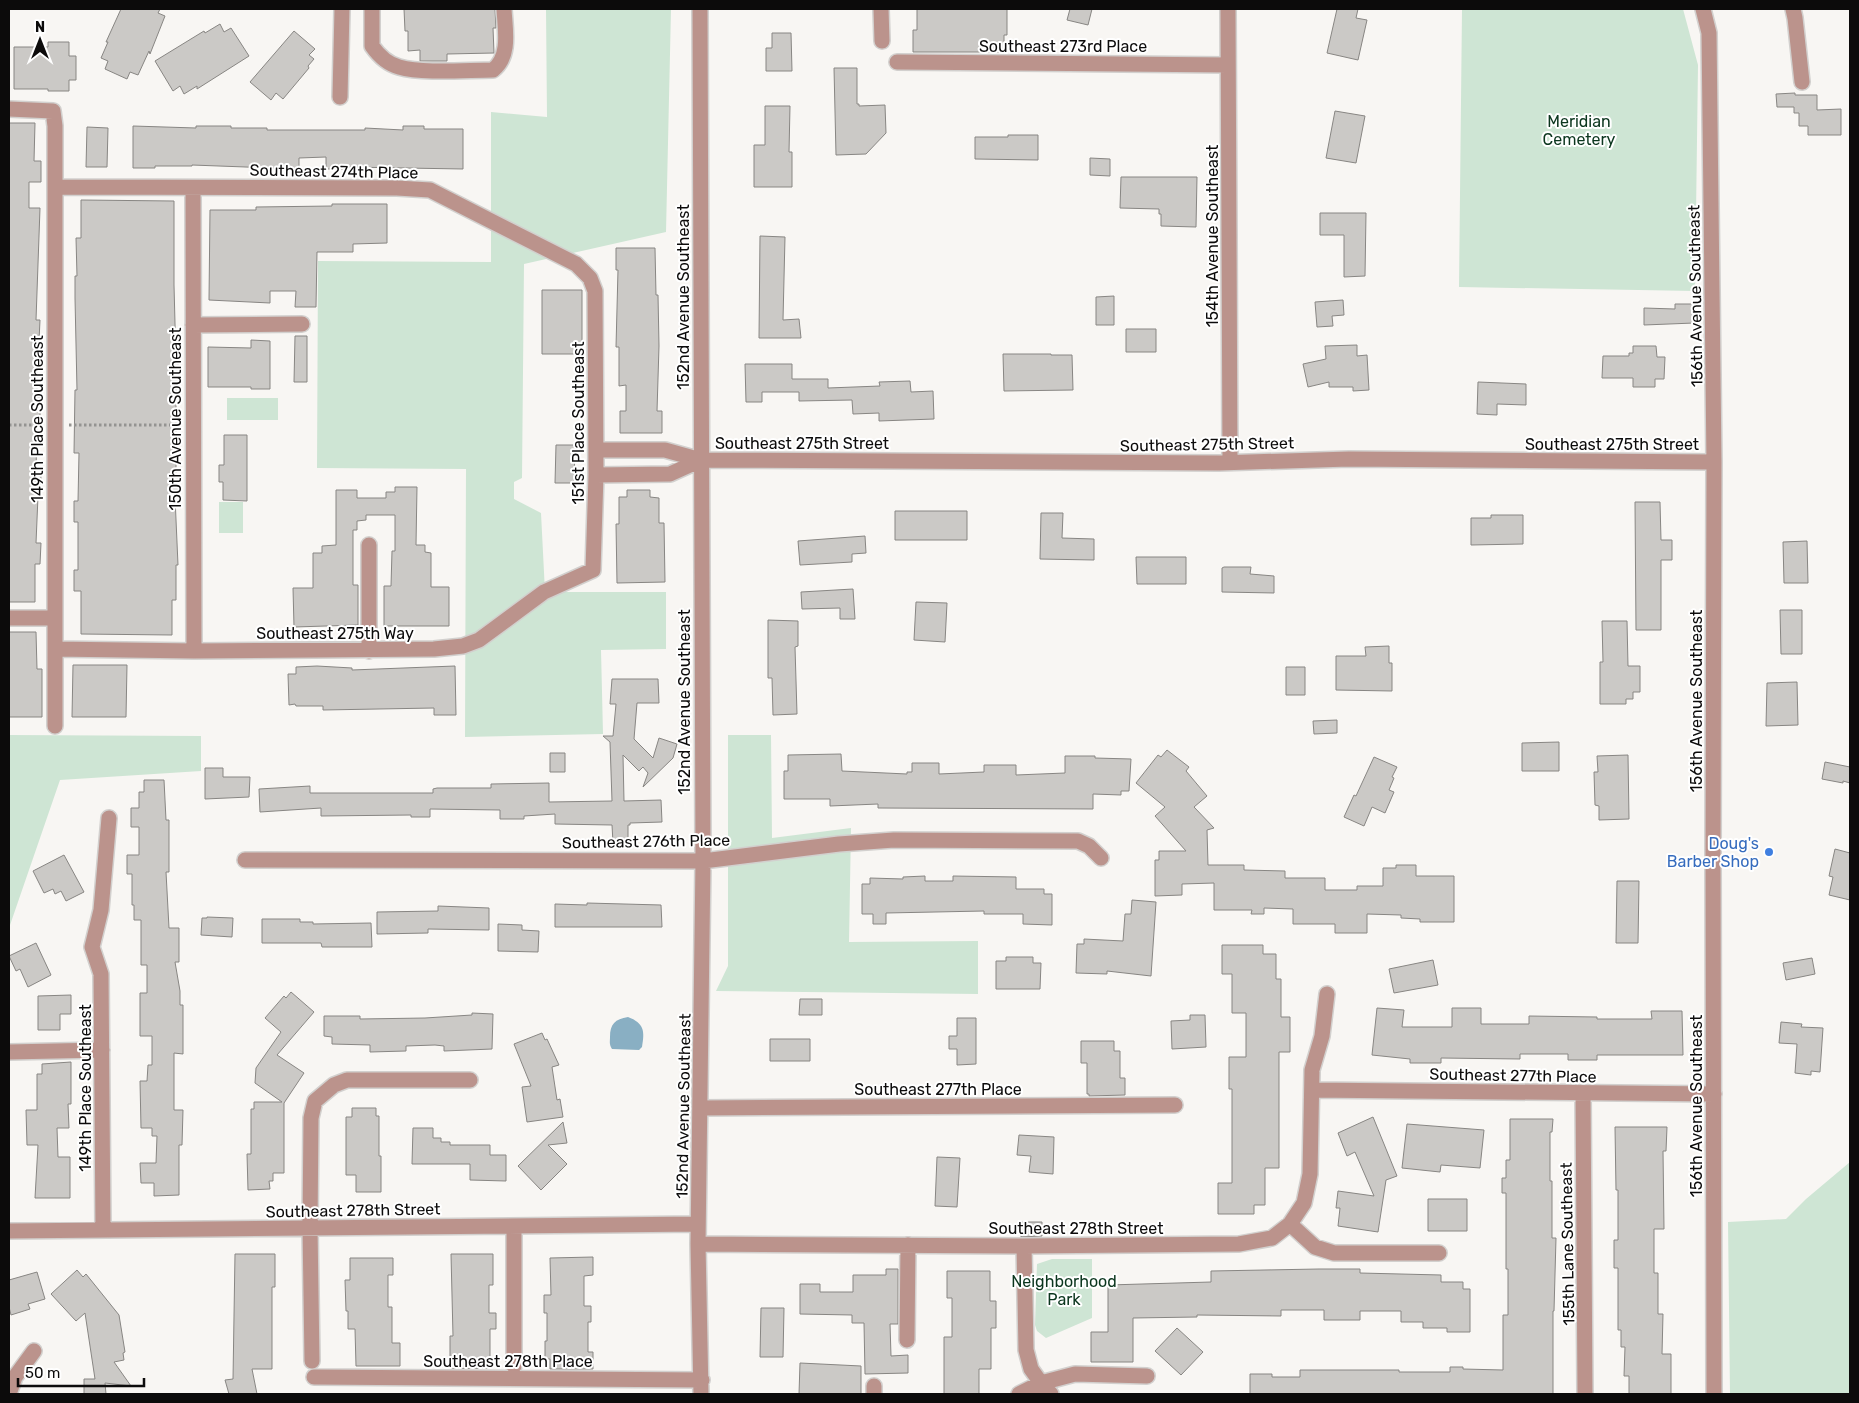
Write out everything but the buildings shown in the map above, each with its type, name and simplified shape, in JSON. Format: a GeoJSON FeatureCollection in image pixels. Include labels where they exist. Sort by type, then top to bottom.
{"type":"FeatureCollection","features":[{"type":"Feature","properties":{"kind":"street"},"geometry":{"type":"LineString","coordinates":[[340,97],[342,9]]}},
{"type":"Feature","properties":{"kind":"street"},"geometry":{"type":"LineString","coordinates":[[372,9],[372,46],[387,62],[398,67],[413,70],[493,70],[502,59],[505,47],[504,9]]}},
{"type":"Feature","properties":{"kind":"street","name":"152nd Avenue Southeast"},"geometry":{"type":"LineString","coordinates":[[700,9],[703,861],[698,1244],[701,1387]]}},
{"type":"Feature","properties":{"kind":"street"},"geometry":{"type":"LineString","coordinates":[[881,9],[882,41]]}},
{"type":"Feature","properties":{"kind":"street","name":"154th Avenue Southeast"},"geometry":{"type":"LineString","coordinates":[[1228,9],[1230,463]]}},
{"type":"Feature","properties":{"kind":"street","name":"156th Avenue Southeast"},"geometry":{"type":"LineString","coordinates":[[1703,9],[1709,33],[1714,462],[1714,1394]]}},
{"type":"Feature","properties":{"kind":"street"},"geometry":{"type":"LineString","coordinates":[[1793,9],[1802,82]]}},
{"type":"Feature","properties":{"kind":"street","name":"Southeast 273rd Place"},"geometry":{"type":"LineString","coordinates":[[897,62],[1228,64]]}},
{"type":"Feature","properties":{"kind":"street","name":"149th Place Southeast"},"geometry":{"type":"LineString","coordinates":[[9,109],[53,111],[56,126],[55,726]]}},
{"type":"Feature","properties":{"kind":"street","name":"Southeast 274th Place"},"geometry":{"type":"LineString","coordinates":[[55,187],[397,188],[430,190],[576,264],[590,278]]}},
{"type":"Feature","properties":{"kind":"street","name":"150th Avenue Southeast"},"geometry":{"type":"LineString","coordinates":[[193,188],[194,651]]}},
{"type":"Feature","properties":{"kind":"street","name":"151st Place Southeast"},"geometry":{"type":"LineString","coordinates":[[590,278],[595,291],[596,475],[593,570]]}},
{"type":"Feature","properties":{"kind":"street"},"geometry":{"type":"LineString","coordinates":[[193,326],[302,324]]}},
{"type":"Feature","properties":{"kind":"street","name":"Southeast 275th Street"},"geometry":{"type":"LineString","coordinates":[[596,450],[665,450],[701,460],[1230,463],[1349,459],[1714,462]]}},
{"type":"Feature","properties":{"kind":"street","name":"Southeast 275th Street"},"geometry":{"type":"LineString","coordinates":[[596,475],[670,474],[701,460]]}},
{"type":"Feature","properties":{"kind":"street"},"geometry":{"type":"LineString","coordinates":[[368,545],[368,651]]}},
{"type":"Feature","properties":{"kind":"street","name":"Southeast 275th Way"},"geometry":{"type":"LineString","coordinates":[[55,649],[368,651],[449,648],[479,640],[544,592],[593,570]]}},
{"type":"Feature","properties":{"kind":"street"},"geometry":{"type":"LineString","coordinates":[[9,618],[55,618]]}},
{"type":"Feature","properties":{"kind":"street","name":"149th Place Southeast"},"geometry":{"type":"LineString","coordinates":[[103,1230],[101,974],[92,947],[101,910],[109,818]]}},
{"type":"Feature","properties":{"kind":"street","name":"Southeast 276th Place"},"geometry":{"type":"LineString","coordinates":[[245,860],[703,861],[838,844],[894,840],[1078,841],[1089,846],[1101,858]]}},
{"type":"Feature","properties":{"kind":"street"},"geometry":{"type":"LineString","coordinates":[[1327,994],[1322,1036],[1312,1070],[1310,1174],[1304,1203],[1290,1224],[1315,1247],[1334,1253],[1440,1253]]}},
{"type":"Feature","properties":{"kind":"street"},"geometry":{"type":"LineString","coordinates":[[9,1052],[102,1050]]}},
{"type":"Feature","properties":{"kind":"street"},"geometry":{"type":"LineString","coordinates":[[312,1361],[311,1118],[315,1101],[334,1085],[347,1080],[470,1080]]}},
{"type":"Feature","properties":{"kind":"street","name":"Southeast 277th Place"},"geometry":{"type":"LineString","coordinates":[[1312,1090],[1714,1094]]}},
{"type":"Feature","properties":{"kind":"street","name":"155th Lane Southeast"},"geometry":{"type":"LineString","coordinates":[[1583,1093],[1585,1394]]}},
{"type":"Feature","properties":{"kind":"street","name":"Southeast 277th Place"},"geometry":{"type":"LineString","coordinates":[[701,1108],[1175,1105]]}},
{"type":"Feature","properties":{"kind":"street","name":"Southeast 278th Street"},"geometry":{"type":"LineString","coordinates":[[9,1231],[698,1224]]}},
{"type":"Feature","properties":{"kind":"street","name":"Southeast 278th Street"},"geometry":{"type":"LineString","coordinates":[[698,1244],[1024,1246],[1239,1244],[1272,1238],[1290,1224]]}},
{"type":"Feature","properties":{"kind":"street"},"geometry":{"type":"LineString","coordinates":[[514,1226],[514,1366]]}},
{"type":"Feature","properties":{"kind":"street"},"geometry":{"type":"LineString","coordinates":[[907,1340],[908,1245]]}},
{"type":"Feature","properties":{"kind":"street"},"geometry":{"type":"LineString","coordinates":[[1024,1246],[1026,1350],[1030,1369],[1046,1388]]}},
{"type":"Feature","properties":{"kind":"street"},"geometry":{"type":"LineString","coordinates":[[9,1394],[15,1377],[34,1351]]}},
{"type":"Feature","properties":{"kind":"street"},"geometry":{"type":"LineString","coordinates":[[1019,1394],[1046,1388],[1075,1374],[1147,1376]]}},
{"type":"Feature","properties":{"kind":"street","name":"Southeast 278th Place"},"geometry":{"type":"LineString","coordinates":[[314,1377],[701,1387]]}},
{"type":"Feature","properties":{"kind":"path"},"geometry":{"type":"LineString","coordinates":[[9,425],[193,426]]}},
{"type":"Feature","properties":{"kind":"green space"},"geometry":{"type":"Polygon","coordinates":[[[546,9],[671,9],[666,232],[524,264],[522,478],[514,482],[514,499],[541,513],[545,592],[666,592],[666,649],[601,650],[603,734],[465,737],[466,469],[317,468],[318,261],[491,262],[491,112],[547,117],[546,9]]]}},
{"type":"Feature","properties":{"kind":"green space","name":"Meridian Cemetery"},"geometry":{"type":"Polygon","coordinates":[[[1462,9],[1683,9],[1698,65],[1695,291],[1459,287],[1462,9]]]}},
{"type":"Feature","properties":{"kind":"green space"},"geometry":{"type":"Polygon","coordinates":[[[227,398],[278,398],[278,420],[227,420],[227,398]]]}},
{"type":"Feature","properties":{"kind":"green space"},"geometry":{"type":"Polygon","coordinates":[[[219,502],[243,502],[243,533],[219,533],[219,502]]]}},
{"type":"Feature","properties":{"kind":"green space"},"geometry":{"type":"Polygon","coordinates":[[[9,735],[201,736],[201,771],[60,780],[9,928],[9,735]]]}},
{"type":"Feature","properties":{"kind":"green space"},"geometry":{"type":"Polygon","coordinates":[[[728,735],[771,735],[772,838],[851,828],[849,942],[978,941],[978,994],[716,991],[728,966],[728,735]]]}},
{"type":"Feature","properties":{"kind":"green space"},"geometry":{"type":"Polygon","coordinates":[[[1850,1162],[1850,1394],[1730,1394],[1728,1222],[1786,1219],[1806,1199],[1850,1162]]]}},
{"type":"Feature","properties":{"kind":"green space","name":"Neighborhood Park"},"geometry":{"type":"Polygon","coordinates":[[[1052,1259],[1092,1259],[1092,1318],[1046,1338],[1037,1331],[1035,1325],[1037,1264],[1052,1259]]]}},
{"type":"Feature","properties":{"kind":"water"},"geometry":{"type":"Polygon","coordinates":[[[628,1017],[637,1022],[642,1028],[642,1047],[639,1050],[612,1049],[610,1046],[610,1032],[612,1025],[620,1019],[628,1017]]]}},
{"type":"Feature","properties":{"kind":"place","name":"Doug's Barber Shop"},"geometry":{"type":"Point","coordinates":[1769,852]}}]}
